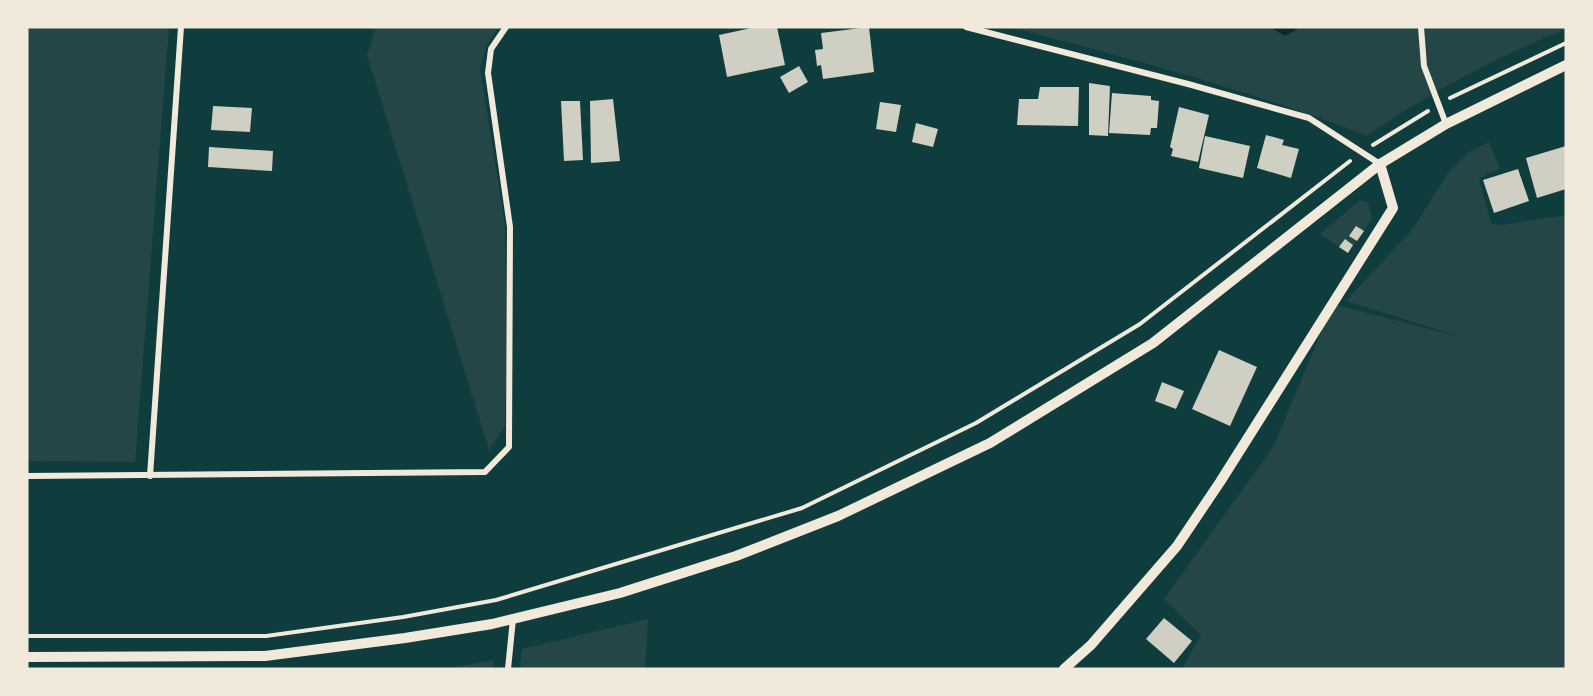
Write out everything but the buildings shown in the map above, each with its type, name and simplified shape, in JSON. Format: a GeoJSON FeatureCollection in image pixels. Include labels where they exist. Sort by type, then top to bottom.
{"type":"FeatureCollection","features":[{"type":"Feature","properties":{"kind":"street"},"geometry":{"type":"LineString","coordinates":[[150,476],[182,27]]}},
{"type":"Feature","properties":{"kind":"street"},"geometry":{"type":"LineString","coordinates":[[27,476],[485,472],[509,447],[510,227],[488,73],[491,49],[506,27]]}},
{"type":"Feature","properties":{"kind":"street"},"geometry":{"type":"LineString","coordinates":[[966,27],[1188,84],[1309,118],[1380,165],[1393,208],[1177,546],[1091,645],[1064,669]]}},
{"type":"Feature","properties":{"kind":"street"},"geometry":{"type":"LineString","coordinates":[[1421,27],[1424,66],[1446,124]]}},
{"type":"Feature","properties":{"kind":"street"},"geometry":{"type":"LineString","coordinates":[[27,657],[265,656],[405,638],[513,619],[621,593],[718,563],[838,516],[990,442],[1153,343],[1380,165],[1446,124],[1566,66]]}},
{"type":"Feature","properties":{"kind":"street"},"geometry":{"type":"LineString","coordinates":[[508,669],[513,619]]}},
{"type":"Feature","properties":{"kind":"path"},"geometry":{"type":"LineString","coordinates":[[27,636],[266,636],[403,617],[496,600],[802,507],[976,423],[1140,324],[1362,152],[1438,104],[1566,43]]}},
{"type":"Feature","properties":{"kind":"shaded area"},"geometry":{"type":"Polygon","coordinates":[[[27,27],[169,27],[135,462],[27,461],[27,27]]]}},
{"type":"Feature","properties":{"kind":"shaded area"},"geometry":{"type":"Polygon","coordinates":[[[376,27],[498,27],[487,46],[480,68],[505,225],[507,347],[505,426],[489,450],[367,55],[376,27]]]}},
{"type":"Feature","properties":{"kind":"shaded area"},"geometry":{"type":"Polygon","coordinates":[[[1009,27],[1566,27],[1566,29],[1514,51],[1464,77],[1414,105],[1367,136],[1235,90],[1145,63],[1009,27]]]}},
{"type":"Feature","properties":{"kind":"shaded area"},"geometry":{"type":"Polygon","coordinates":[[[1489,142],[1500,169],[1479,178],[1491,224],[1502,225],[1566,215],[1566,669],[1182,669],[1201,635],[1164,599],[1273,447],[1333,304],[1468,339],[1346,301],[1411,231],[1449,172],[1469,152],[1489,142]]]}},
{"type":"Feature","properties":{"kind":"shaded area"},"geometry":{"type":"Polygon","coordinates":[[[1360,200],[1369,203],[1372,219],[1348,253],[1320,234],[1360,200]]]}},
{"type":"Feature","properties":{"kind":"shaded area"},"geometry":{"type":"Polygon","coordinates":[[[648,619],[645,669],[520,669],[522,649],[648,619]]]}},
{"type":"Feature","properties":{"kind":"shaded area"},"geometry":{"type":"Polygon","coordinates":[[[494,660],[493,669],[442,669],[494,660]]]}},
{"type":"Feature","properties":{"kind":"waterway"},"geometry":{"type":"LineString","coordinates":[[1277,27],[1285,32],[1294,27]]}}]}
